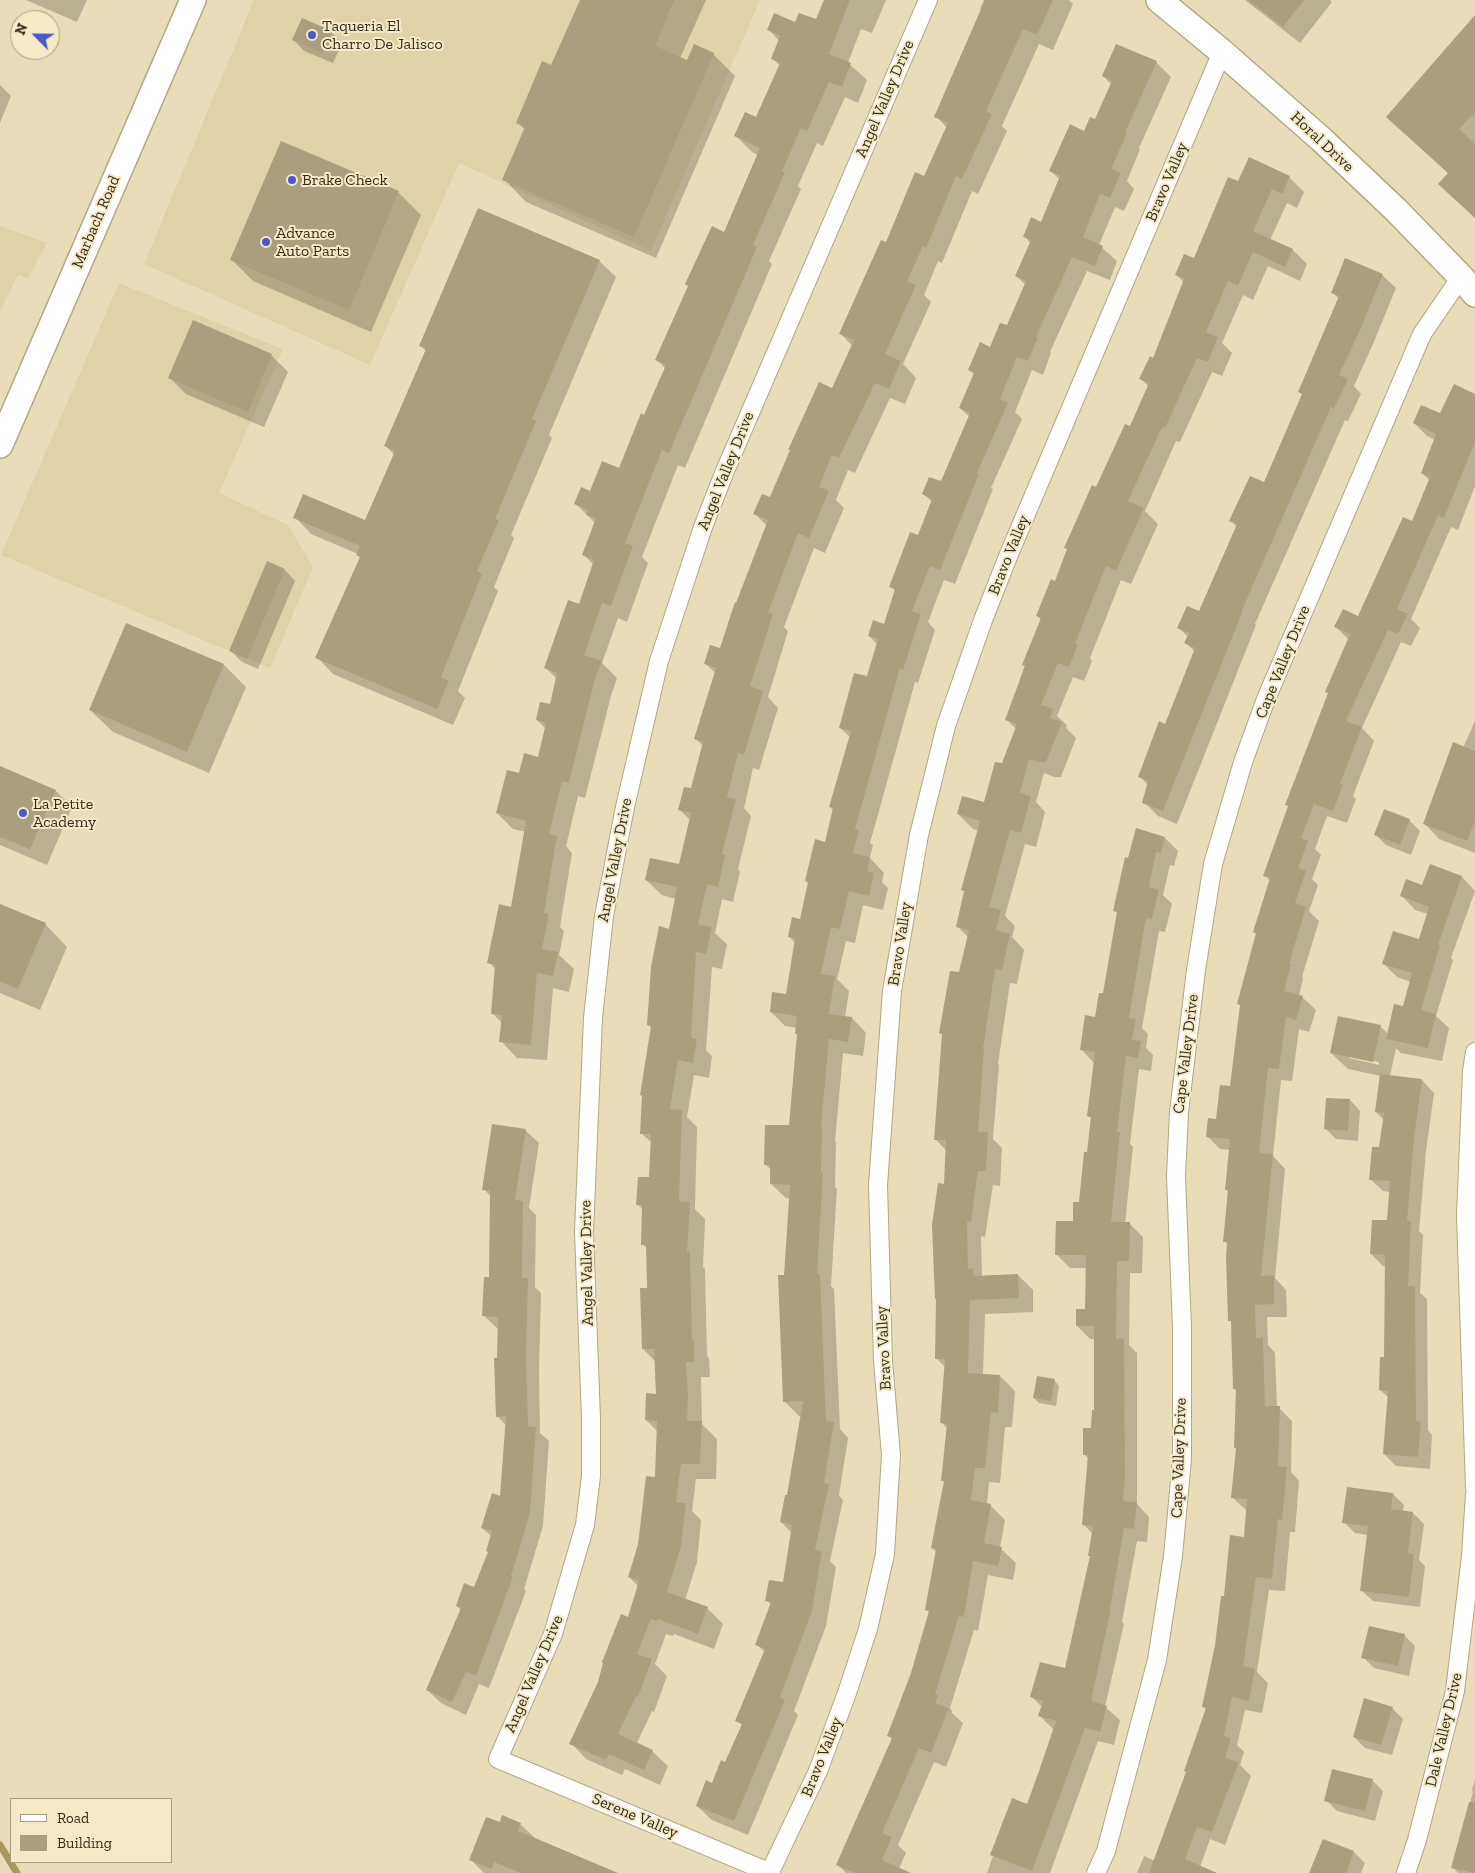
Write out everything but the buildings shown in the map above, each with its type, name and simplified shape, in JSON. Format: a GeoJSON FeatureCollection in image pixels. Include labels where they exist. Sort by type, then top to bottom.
{"type":"FeatureCollection","features":[{"type":"Feature","properties":{"kind":"main road","name":"Marbach Road"},"geometry":{"type":"LineString","coordinates":[[3,429],[193,0]]}},
{"type":"Feature","properties":{"kind":"main road","name":"Horal Drive"},"geometry":{"type":"LineString","coordinates":[[1159,0],[1222,52],[1322,140],[1396,210],[1468,286]]}},
{"type":"Feature","properties":{"kind":"street","name":"Angel Valley Drive"},"geometry":{"type":"LineString","coordinates":[[498,1759],[553,1634],[585,1524],[591,1476],[592,1419],[584,1232],[593,1018],[604,916],[625,807],[659,661],[703,527],[725,471],[928,0]]}},
{"type":"Feature","properties":{"kind":"street","name":"Bravo Valley"},"geometry":{"type":"LineString","coordinates":[[771,1873],[818,1771],[848,1693],[868,1629],[885,1554],[891,1455],[883,1361],[879,1175],[892,990],[919,835],[946,726],[1009,554],[1222,52]]}},
{"type":"Feature","properties":{"kind":"street","name":"Cape Valley Drive"},"geometry":{"type":"LineString","coordinates":[[1096,1873],[1106,1851],[1157,1660],[1174,1556],[1182,1459],[1182,1328],[1176,1176],[1179,1112],[1196,970],[1213,864],[1243,762],[1266,699],[1422,334],[1468,286]]}},
{"type":"Feature","properties":{"kind":"street"},"geometry":{"type":"LineString","coordinates":[[1475,1052],[1472,1072],[1466,1216],[1475,1488]]}},
{"type":"Feature","properties":{"kind":"street","name":"Dale Valley Drive"},"geometry":{"type":"LineString","coordinates":[[1406,1873],[1417,1840],[1455,1691],[1471,1556],[1475,1494]]}},
{"type":"Feature","properties":{"kind":"street","name":"Serene Valley"},"geometry":{"type":"LineString","coordinates":[[498,1759],[771,1873]]}},
{"type":"Feature","properties":{"kind":"shaded area"},"geometry":{"type":"Polygon","coordinates":[[[254,0],[760,0],[651,251],[459,163],[370,365],[144,264],[254,0]]]}},
{"type":"Feature","properties":{"kind":"shaded area"},"geometry":{"type":"Polygon","coordinates":[[[0,226],[47,243],[28,278],[18,275],[0,312],[0,226]]]}},
{"type":"Feature","properties":{"kind":"shaded area"},"geometry":{"type":"Polygon","coordinates":[[[119,283],[283,349],[219,493],[288,525],[313,567],[270,668],[1,555],[119,283]]]}},
{"type":"Feature","properties":{"kind":"waterway"},"geometry":{"type":"LineString","coordinates":[[0,1845],[10,1861]]}},
{"type":"Feature","properties":{"kind":"waterway"},"geometry":{"type":"LineString","coordinates":[[11,1863],[17,1873]]}},
{"type":"Feature","properties":{"kind":"place","name":"Taqueria El Charro De Jalisco"},"geometry":{"type":"Point","coordinates":[312,35]}},
{"type":"Feature","properties":{"kind":"place","name":"Brake Check"},"geometry":{"type":"Point","coordinates":[292,180]}},
{"type":"Feature","properties":{"kind":"place","name":"Advance Auto Parts"},"geometry":{"type":"Point","coordinates":[266,242]}},
{"type":"Feature","properties":{"kind":"place","name":"La Petite Academy"},"geometry":{"type":"Point","coordinates":[23,813]}}]}
